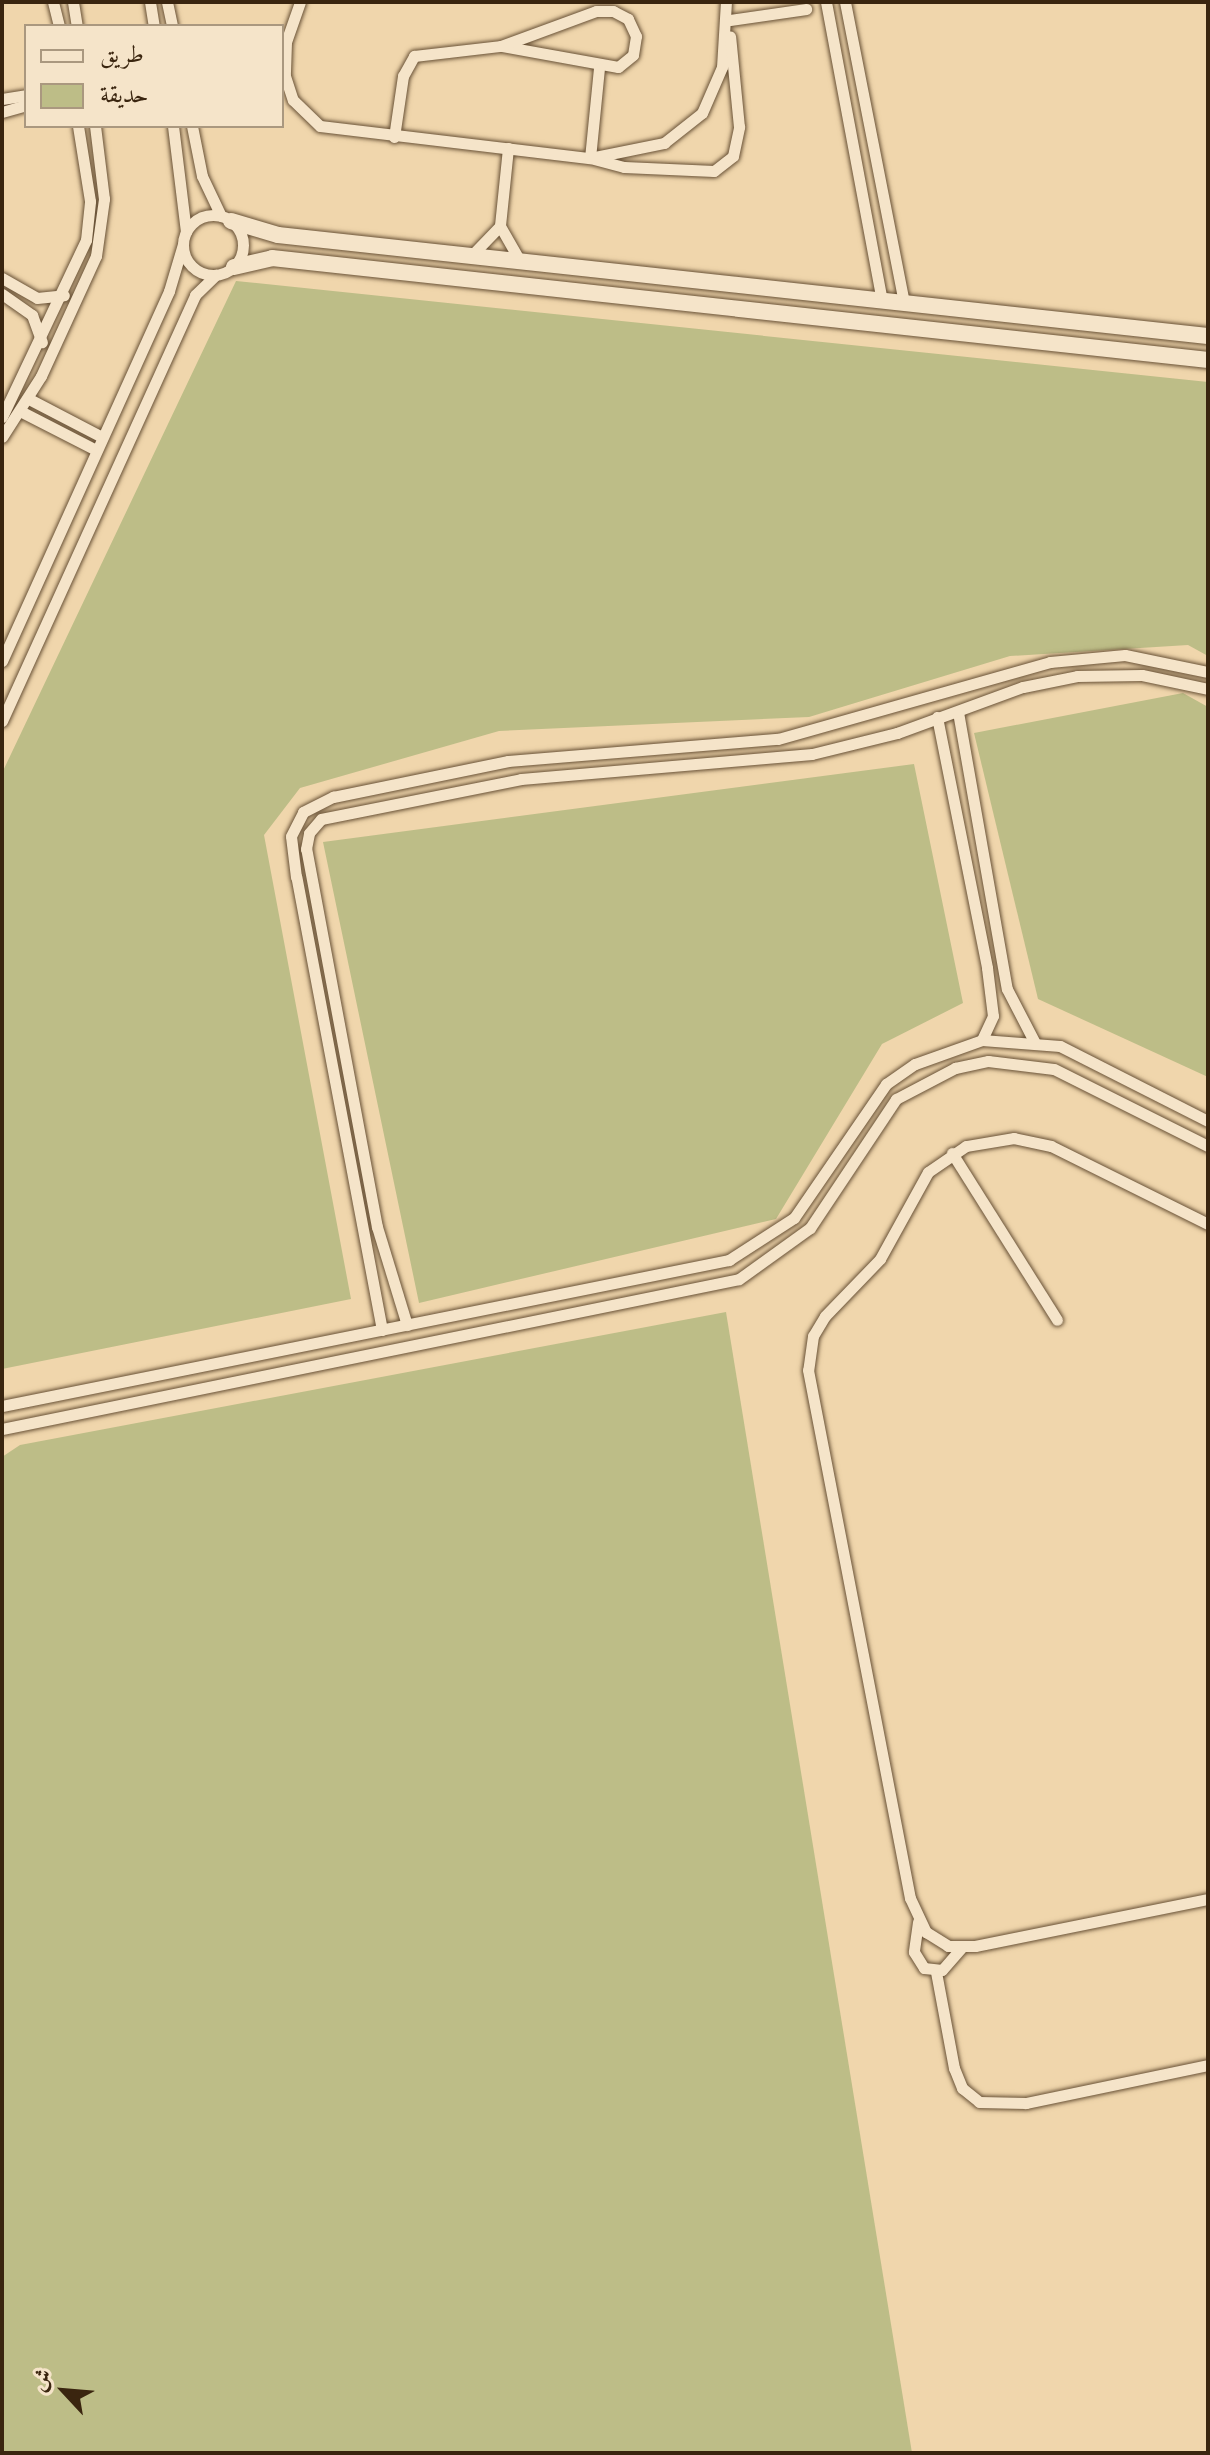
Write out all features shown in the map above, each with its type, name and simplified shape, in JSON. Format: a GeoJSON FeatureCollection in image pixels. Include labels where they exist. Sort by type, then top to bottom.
{"type":"FeatureCollection","features":[{"type":"Feature","properties":{"kind":"street"},"geometry":{"type":"LineString","coordinates":[[53,2],[58,24]]}},
{"type":"Feature","properties":{"kind":"street"},"geometry":{"type":"LineString","coordinates":[[73,2],[77,24]]}},
{"type":"Feature","properties":{"kind":"street"},"geometry":{"type":"LineString","coordinates":[[150,2],[154,24]]}},
{"type":"Feature","properties":{"kind":"street"},"geometry":{"type":"LineString","coordinates":[[167,2],[172,24]]}},
{"type":"Feature","properties":{"kind":"street"},"geometry":{"type":"LineString","coordinates":[[300,2],[284,43],[288,89],[309,120],[332,131],[508,148],[671,170],[714,171],[727,165],[739,127],[726,2]]}},
{"type":"Feature","properties":{"kind":"street"},"geometry":{"type":"LineString","coordinates":[[826,2],[882,301]]}},
{"type":"Feature","properties":{"kind":"street"},"geometry":{"type":"LineString","coordinates":[[845,2],[904,304]]}},
{"type":"Feature","properties":{"kind":"street"},"geometry":{"type":"LineString","coordinates":[[729,24],[806,9]]}},
{"type":"Feature","properties":{"kind":"street"},"geometry":{"type":"LineString","coordinates":[[394,137],[403,76],[414,56],[501,46],[596,11],[613,11],[632,24],[635,49],[624,64],[599,68],[576,58],[501,46]]}},
{"type":"Feature","properties":{"kind":"street"},"geometry":{"type":"LineString","coordinates":[[590,158],[641,152],[684,130],[714,91],[729,24]]}},
{"type":"Feature","properties":{"kind":"street"},"geometry":{"type":"LineString","coordinates":[[590,158],[599,68]]}},
{"type":"Feature","properties":{"kind":"street"},"geometry":{"type":"LineString","coordinates":[[2,99],[24,95]]}},
{"type":"Feature","properties":{"kind":"street"},"geometry":{"type":"LineString","coordinates":[[2,112],[24,106]]}},
{"type":"Feature","properties":{"kind":"street"},"geometry":{"type":"LineString","coordinates":[[2,417],[7,402],[29,370],[86,240],[90,201],[78,128]]}},
{"type":"Feature","properties":{"kind":"street"},"geometry":{"type":"LineString","coordinates":[[2,437],[22,412],[41,376],[96,256],[104,199],[95,128]]}},
{"type":"Feature","properties":{"kind":"street"},"geometry":{"type":"LineString","coordinates":[[173,128],[185,238],[196,269],[216,275]]}},
{"type":"Feature","properties":{"kind":"street"},"geometry":{"type":"LineString","coordinates":[[192,128],[202,176],[226,218],[243,238],[234,267]]}},
{"type":"Feature","properties":{"kind":"street"},"geometry":{"type":"LineString","coordinates":[[508,148],[500,226],[521,261]]}},
{"type":"Feature","properties":{"kind":"street"},"geometry":{"type":"LineString","coordinates":[[90,201],[104,199]]}},
{"type":"Feature","properties":{"kind":"street"},"geometry":{"type":"LineString","coordinates":[[2,661],[169,291],[185,238],[200,218],[226,218],[261,232],[1208,336]]}},
{"type":"Feature","properties":{"kind":"street"},"geometry":{"type":"LineString","coordinates":[[471,256],[500,226]]}},
{"type":"Feature","properties":{"kind":"street"},"geometry":{"type":"LineString","coordinates":[[2,721],[195,295],[216,275],[234,267],[272,258],[1208,360]]}},
{"type":"Feature","properties":{"kind":"street"},"geometry":{"type":"LineString","coordinates":[[2,278],[37,298],[64,295]]}},
{"type":"Feature","properties":{"kind":"street"},"geometry":{"type":"LineString","coordinates":[[2,294],[32,315],[42,342]]}},
{"type":"Feature","properties":{"kind":"street"},"geometry":{"type":"LineString","coordinates":[[29,370],[41,376]]}},
{"type":"Feature","properties":{"kind":"street"},"geometry":{"type":"LineString","coordinates":[[29,399],[102,437]]}},
{"type":"Feature","properties":{"kind":"street"},"geometry":{"type":"LineString","coordinates":[[22,412],[96,450]]}},
{"type":"Feature","properties":{"kind":"street"},"geometry":{"type":"LineString","coordinates":[[382,1330],[296,877],[291,836],[303,812],[333,797],[508,761],[778,739],[1050,662],[1125,655],[1208,672]]}},
{"type":"Feature","properties":{"kind":"street"},"geometry":{"type":"LineString","coordinates":[[407,1325],[377,1227],[306,849],[313,826],[383,805],[521,779],[812,754],[958,712],[1023,687],[1077,676],[1142,675],[1208,689]]}},
{"type":"Feature","properties":{"kind":"street"},"geometry":{"type":"LineString","coordinates":[[958,712],[1007,989],[1034,1041]]}},
{"type":"Feature","properties":{"kind":"street"},"geometry":{"type":"LineString","coordinates":[[937,717],[993,1006],[982,1040]]}},
{"type":"Feature","properties":{"kind":"street"},"geometry":{"type":"LineString","coordinates":[[2,1406],[704,1268],[753,1249],[811,1197],[886,1084],[926,1059],[982,1040],[1034,1041],[1060,1046],[1208,1121]]}},
{"type":"Feature","properties":{"kind":"street"},"geometry":{"type":"LineString","coordinates":[[2,1429],[739,1279],[810,1228],[896,1099],[955,1068],[999,1061],[1054,1069],[1208,1146]]}},
{"type":"Feature","properties":{"kind":"street"},"geometry":{"type":"LineString","coordinates":[[1208,1224],[1030,1140],[980,1141],[952,1153],[918,1184],[880,1259],[825,1316],[808,1358],[918,1922],[916,1959],[936,1972],[954,2068],[962,2088],[979,2102],[1026,2103],[1208,2065]]}},
{"type":"Feature","properties":{"kind":"street"},"geometry":{"type":"LineString","coordinates":[[952,1153],[1057,1320]]}},
{"type":"Feature","properties":{"kind":"street"},"geometry":{"type":"LineString","coordinates":[[918,1922],[936,1940],[961,1948],[1208,1899]]}},
{"type":"Feature","properties":{"kind":"street"},"geometry":{"type":"LineString","coordinates":[[936,1972],[948,1967],[961,1948]]}},
{"type":"Feature","properties":{"kind":"green space"},"geometry":{"type":"Polygon","coordinates":[[[236,281],[1208,382],[1208,656],[1188,645],[1010,656],[809,717],[499,731],[300,788],[264,835],[351,1299],[2,1369],[2,773],[236,281]]]}},
{"type":"Feature","properties":{"kind":"green space"},"geometry":{"type":"Polygon","coordinates":[[[1183,693],[1208,707],[1208,1077],[1038,999],[974,733],[1183,693]]]}},
{"type":"Feature","properties":{"kind":"green space"},"geometry":{"type":"Polygon","coordinates":[[[914,764],[963,1003],[882,1044],[776,1219],[419,1303],[323,842],[914,764]]]}},
{"type":"Feature","properties":{"kind":"green space"},"geometry":{"type":"Polygon","coordinates":[[[726,1312],[912,2453],[2,2453],[2,1457],[20,1445],[726,1312]]]}}]}
